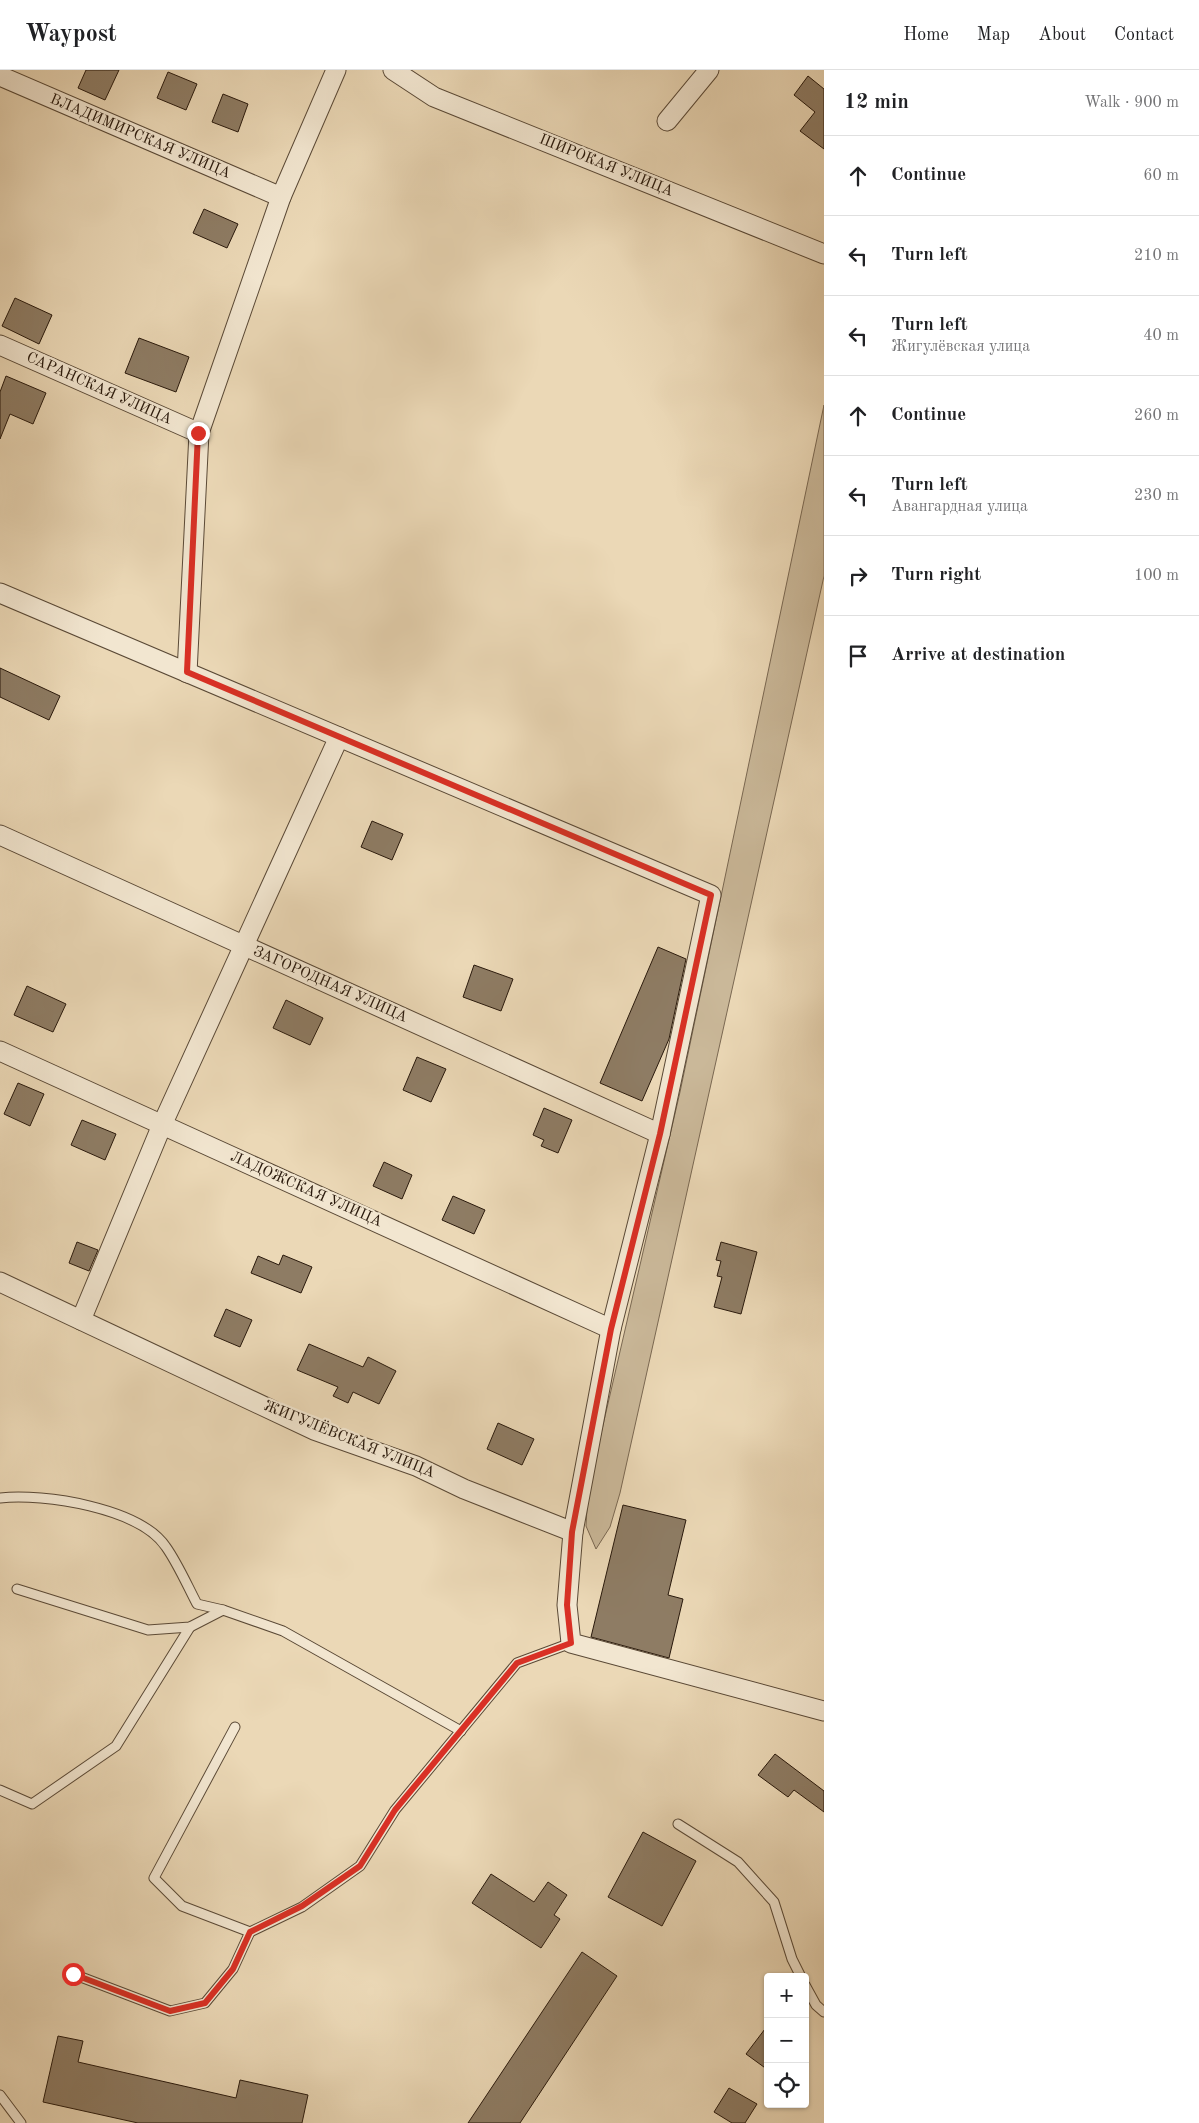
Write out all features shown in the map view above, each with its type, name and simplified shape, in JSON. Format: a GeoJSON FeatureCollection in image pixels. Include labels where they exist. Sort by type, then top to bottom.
{"type":"FeatureCollection","features":[{"type":"Feature","properties":{"kind":"street"},"geometry":{"type":"LineString","coordinates":[[187,672],[198,433],[281,197],[336,70]]}},
{"type":"Feature","properties":{"kind":"street","name":"ШИРОКАЯ УЛИЦА"},"geometry":{"type":"LineString","coordinates":[[393,70],[434,96],[824,254]]}},
{"type":"Feature","properties":{"kind":"street"},"geometry":{"type":"LineString","coordinates":[[667,121],[709,70]]}},
{"type":"Feature","properties":{"kind":"street","name":"ВЛАДИМИРСКАЯ УЛИЦА"},"geometry":{"type":"LineString","coordinates":[[0,76],[281,197]]}},
{"type":"Feature","properties":{"kind":"street","name":"САРАНСКАЯ УЛИЦА"},"geometry":{"type":"LineString","coordinates":[[0,345],[198,433]]}},
{"type":"Feature","properties":{"kind":"street"},"geometry":{"type":"LineString","coordinates":[[0,593],[711,895],[660,1134],[611,1329],[572,1532],[567,1605],[571,1643],[824,1711]]}},
{"type":"Feature","properties":{"kind":"street"},"geometry":{"type":"LineString","coordinates":[[80,1320],[162,1125],[339,737]]}},
{"type":"Feature","properties":{"kind":"street","name":"ЗАГОРОДНАЯ УЛИЦА"},"geometry":{"type":"LineString","coordinates":[[0,835],[660,1134]]}},
{"type":"Feature","properties":{"kind":"street","name":"ЛАДОЖСКАЯ УЛИЦА"},"geometry":{"type":"LineString","coordinates":[[0,1051],[611,1329]]}},
{"type":"Feature","properties":{"kind":"street","name":"ЖИГУЛЁВСКАЯ УЛИЦА"},"geometry":{"type":"LineString","coordinates":[[0,1282],[314,1430],[416,1466],[464,1489],[572,1532]]}},
{"type":"Feature","properties":{"kind":"lane"},"geometry":{"type":"LineString","coordinates":[[0,1498],[19,1496],[79,1502],[144,1526],[166,1546],[196,1604],[223,1610],[283,1631],[461,1731]]}},
{"type":"Feature","properties":{"kind":"lane"},"geometry":{"type":"LineString","coordinates":[[17,1589],[148,1630],[190,1627],[223,1610]]}},
{"type":"Feature","properties":{"kind":"lane"},"geometry":{"type":"LineString","coordinates":[[0,1790],[32,1804],[116,1746],[190,1627]]}},
{"type":"Feature","properties":{"kind":"lane"},"geometry":{"type":"LineString","coordinates":[[73,1974],[170,2011],[205,2003],[233,1969],[250,1932],[302,1906],[360,1866],[395,1810],[517,1663],[571,1643]]}},
{"type":"Feature","properties":{"kind":"lane"},"geometry":{"type":"LineString","coordinates":[[235,1727],[154,1878],[182,1906],[250,1932]]}},
{"type":"Feature","properties":{"kind":"lane"},"geometry":{"type":"LineString","coordinates":[[678,1824],[738,1862],[774,1902],[792,1959],[799,1973]]}},
{"type":"Feature","properties":{"kind":"lane"},"geometry":{"type":"LineString","coordinates":[[809,1992],[816,2005],[824,2012]]}},
{"type":"Feature","properties":{"kind":"lane"},"geometry":{"type":"LineString","coordinates":[[0,2095],[21,2123]]}},
{"type":"Feature","properties":{"kind":"shaded area"},"geometry":{"type":"Polygon","coordinates":[[[824,405],[824,576],[620,1493],[610,1527],[596,1549],[586,1526],[588,1490],[680,1092],[824,405]]]}},
{"type":"Feature","properties":{"kind":"building"},"geometry":{"type":"Polygon","coordinates":[[[86,70],[119,70],[105,100],[78,88],[86,70]]]}},
{"type":"Feature","properties":{"kind":"building"},"geometry":{"type":"Polygon","coordinates":[[[168,72],[197,84],[186,110],[157,98],[168,72]]]}},
{"type":"Feature","properties":{"kind":"building"},"geometry":{"type":"Polygon","coordinates":[[[808,76],[824,89],[824,149],[800,131],[815,112],[794,95],[808,76]]]}},
{"type":"Feature","properties":{"kind":"building"},"geometry":{"type":"Polygon","coordinates":[[[223,94],[248,104],[238,132],[212,122],[223,94]]]}},
{"type":"Feature","properties":{"kind":"building"},"geometry":{"type":"Polygon","coordinates":[[[204,209],[238,224],[227,248],[193,233],[204,209]]]}},
{"type":"Feature","properties":{"kind":"building"},"geometry":{"type":"Polygon","coordinates":[[[15,298],[52,315],[39,344],[2,326],[15,298]]]}},
{"type":"Feature","properties":{"kind":"building"},"geometry":{"type":"Polygon","coordinates":[[[139,338],[189,357],[176,392],[125,373],[139,338]]]}},
{"type":"Feature","properties":{"kind":"building"},"geometry":{"type":"Polygon","coordinates":[[[6,376],[46,393],[33,424],[10,414],[0,439],[0,392],[6,376]]]}},
{"type":"Feature","properties":{"kind":"building"},"geometry":{"type":"Polygon","coordinates":[[[0,668],[60,696],[49,720],[0,697],[0,668]]]}},
{"type":"Feature","properties":{"kind":"building"},"geometry":{"type":"Polygon","coordinates":[[[372,821],[403,834],[392,860],[361,847],[372,821]]]}},
{"type":"Feature","properties":{"kind":"building"},"geometry":{"type":"Polygon","coordinates":[[[658,947],[686,959],[669,1039],[642,1101],[600,1083],[658,947]]]}},
{"type":"Feature","properties":{"kind":"building"},"geometry":{"type":"Polygon","coordinates":[[[474,965],[513,979],[501,1011],[463,997],[474,965]]]}},
{"type":"Feature","properties":{"kind":"building"},"geometry":{"type":"Polygon","coordinates":[[[27,986],[66,1004],[53,1032],[14,1015],[27,986]]]}},
{"type":"Feature","properties":{"kind":"building"},"geometry":{"type":"Polygon","coordinates":[[[286,1000],[323,1018],[310,1045],[273,1028],[286,1000]]]}},
{"type":"Feature","properties":{"kind":"building"},"geometry":{"type":"Polygon","coordinates":[[[417,1057],[446,1069],[431,1102],[403,1090],[417,1057]]]}},
{"type":"Feature","properties":{"kind":"building"},"geometry":{"type":"Polygon","coordinates":[[[18,1083],[44,1094],[30,1126],[4,1114],[18,1083]]]}},
{"type":"Feature","properties":{"kind":"building"},"geometry":{"type":"Polygon","coordinates":[[[544,1108],[572,1120],[558,1153],[541,1146],[544,1140],[533,1135],[544,1108]]]}},
{"type":"Feature","properties":{"kind":"building"},"geometry":{"type":"Polygon","coordinates":[[[82,1120],[116,1134],[105,1160],[71,1145],[82,1120]]]}},
{"type":"Feature","properties":{"kind":"building"},"geometry":{"type":"Polygon","coordinates":[[[384,1162],[412,1175],[402,1199],[373,1186],[384,1162]]]}},
{"type":"Feature","properties":{"kind":"building"},"geometry":{"type":"Polygon","coordinates":[[[453,1196],[485,1210],[474,1234],[442,1220],[453,1196]]]}},
{"type":"Feature","properties":{"kind":"building"},"geometry":{"type":"Polygon","coordinates":[[[77,1242],[98,1250],[89,1271],[69,1263],[77,1242]]]}},
{"type":"Feature","properties":{"kind":"building"},"geometry":{"type":"Polygon","coordinates":[[[721,1242],[757,1252],[741,1314],[714,1307],[722,1277],[717,1276],[721,1261],[716,1260],[721,1242]]]}},
{"type":"Feature","properties":{"kind":"building"},"geometry":{"type":"Polygon","coordinates":[[[283,1255],[312,1267],[301,1293],[251,1273],[258,1256],[279,1265],[283,1255]]]}},
{"type":"Feature","properties":{"kind":"building"},"geometry":{"type":"Polygon","coordinates":[[[226,1309],[252,1320],[240,1347],[214,1336],[226,1309]]]}},
{"type":"Feature","properties":{"kind":"building"},"geometry":{"type":"Polygon","coordinates":[[[309,1344],[363,1367],[368,1357],[396,1371],[379,1404],[353,1392],[348,1403],[333,1396],[338,1387],[297,1370],[309,1344]]]}},
{"type":"Feature","properties":{"kind":"building"},"geometry":{"type":"Polygon","coordinates":[[[498,1423],[534,1439],[522,1465],[487,1449],[498,1423]]]}},
{"type":"Feature","properties":{"kind":"building"},"geometry":{"type":"Polygon","coordinates":[[[623,1505],[686,1520],[668,1595],[683,1599],[669,1658],[591,1637],[623,1505]]]}},
{"type":"Feature","properties":{"kind":"building"},"geometry":{"type":"Polygon","coordinates":[[[775,1754],[824,1791],[824,1812],[794,1790],[788,1797],[758,1775],[775,1754]]]}},
{"type":"Feature","properties":{"kind":"building"},"geometry":{"type":"Polygon","coordinates":[[[643,1832],[696,1861],[662,1926],[608,1897],[643,1832]]]}},
{"type":"Feature","properties":{"kind":"building"},"geometry":{"type":"Polygon","coordinates":[[[491,1874],[534,1902],[548,1882],[567,1895],[554,1915],[560,1919],[541,1948],[472,1903],[491,1874]]]}},
{"type":"Feature","properties":{"kind":"building"},"geometry":{"type":"Polygon","coordinates":[[[582,1952],[617,1976],[520,2123],[468,2123],[582,1952]]]}},
{"type":"Feature","properties":{"kind":"building"},"geometry":{"type":"Polygon","coordinates":[[[764,2030],[764,2067],[746,2054],[764,2030]]]}},
{"type":"Feature","properties":{"kind":"building"},"geometry":{"type":"Polygon","coordinates":[[[58,2036],[83,2041],[78,2062],[236,2098],[240,2080],[308,2095],[302,2123],[138,2123],[43,2102],[58,2036]]]}},
{"type":"Feature","properties":{"kind":"building"},"geometry":{"type":"Polygon","coordinates":[[[729,2088],[757,2104],[745,2123],[732,2123],[714,2112],[729,2088]]]}},
{"type":"Feature","properties":{"kind":"route"},"geometry":{"type":"LineString","coordinates":[[73,1974],[170,2011],[205,2003],[233,1969],[250,1932],[302,1906],[360,1866],[395,1810],[517,1663],[571,1643],[567,1605],[572,1532],[611,1329],[660,1134],[711,895],[187,672],[198,433]]}}]}
